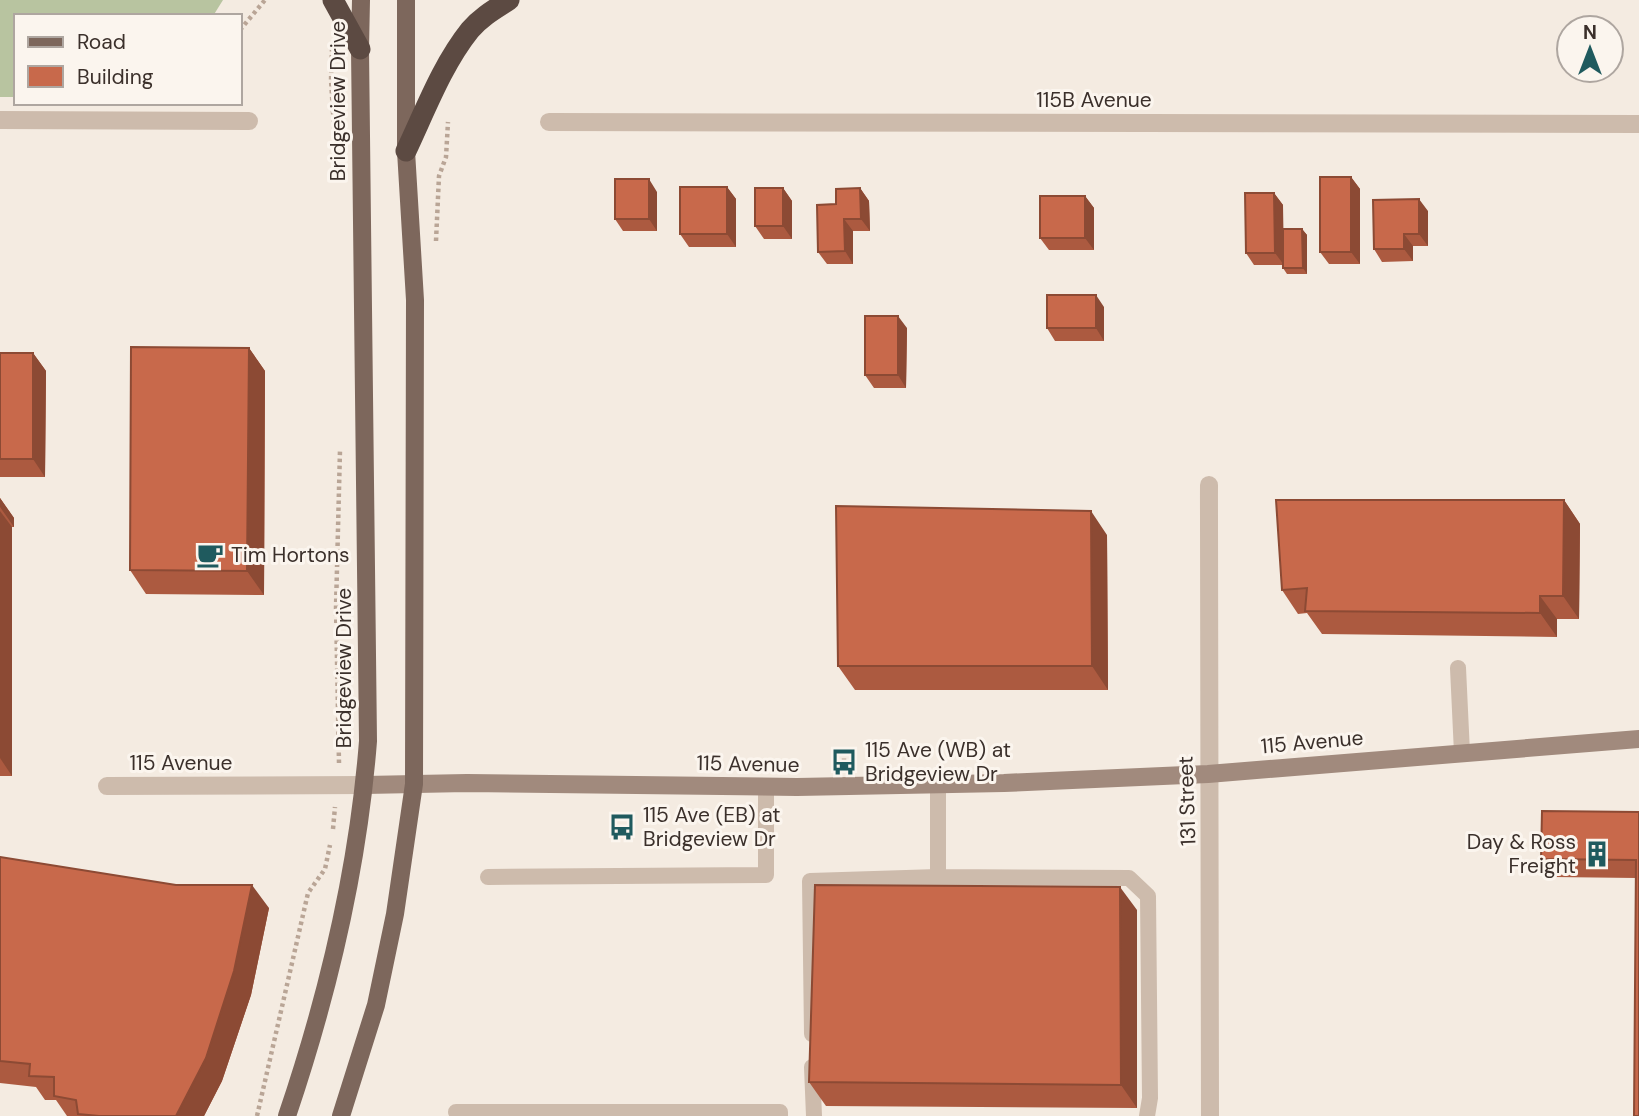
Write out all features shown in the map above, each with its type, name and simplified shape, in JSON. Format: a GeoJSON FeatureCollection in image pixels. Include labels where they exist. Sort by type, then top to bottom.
{"type":"FeatureCollection","features":[{"type":"Feature","properties":{"kind":"highway"},"geometry":{"type":"LineString","coordinates":[[333,0],[360,49]]}},
{"type":"Feature","properties":{"kind":"highway"},"geometry":{"type":"LineString","coordinates":[[406,151],[439,80],[470,31],[488,13],[509,0]]}},
{"type":"Feature","properties":{"kind":"main road","name":"Bridgeview Drive"},"geometry":{"type":"LineString","coordinates":[[287,1116],[311,1046],[333,963],[365,785],[369,729],[361,0]]}},
{"type":"Feature","properties":{"kind":"main road"},"geometry":{"type":"LineString","coordinates":[[341,1116],[376,1005],[395,914],[414,784],[415,300],[406,151],[406,0]]}},
{"type":"Feature","properties":{"kind":"street"},"geometry":{"type":"LineString","coordinates":[[0,120],[249,121]]}},
{"type":"Feature","properties":{"kind":"street","name":"115B Avenue"},"geometry":{"type":"LineString","coordinates":[[549,122],[1639,124]]}},
{"type":"Feature","properties":{"kind":"street","name":"131 Street"},"geometry":{"type":"LineString","coordinates":[[1209,485],[1210,1116]]}},
{"type":"Feature","properties":{"kind":"street","name":"115 Avenue"},"geometry":{"type":"LineString","coordinates":[[107,786],[414,784],[766,787],[938,784],[1208,774],[1639,739]]}},
{"type":"Feature","properties":{"kind":"lane"},"geometry":{"type":"LineString","coordinates":[[1458,668],[1462,753]]}},
{"type":"Feature","properties":{"kind":"lane"},"geometry":{"type":"LineString","coordinates":[[938,784],[938,877]]}},
{"type":"Feature","properties":{"kind":"lane"},"geometry":{"type":"LineString","coordinates":[[488,877],[766,875],[766,787]]}},
{"type":"Feature","properties":{"kind":"lane"},"geometry":{"type":"LineString","coordinates":[[814,1116],[810,881],[938,877],[1129,878],[1148,896],[1150,1098],[1147,1116]]}},
{"type":"Feature","properties":{"kind":"lane"},"geometry":{"type":"LineString","coordinates":[[456,1112],[780,1112],[780,1116]]}},
{"type":"Feature","properties":{"kind":"path"},"geometry":{"type":"LineString","coordinates":[[242,28],[265,0]]}},
{"type":"Feature","properties":{"kind":"path"},"geometry":{"type":"LineString","coordinates":[[331,80],[337,184]]}},
{"type":"Feature","properties":{"kind":"path"},"geometry":{"type":"LineString","coordinates":[[446,157],[447,122],[451,111]]}},
{"type":"Feature","properties":{"kind":"path"},"geometry":{"type":"LineString","coordinates":[[340,448],[337,608],[340,741]]}},
{"type":"Feature","properties":{"kind":"path"},"geometry":{"type":"LineString","coordinates":[[844,752],[844,762]]}},
{"type":"Feature","properties":{"kind":"path"},"geometry":{"type":"LineString","coordinates":[[257,1116],[308,892],[325,869],[332,838]]}},
{"type":"Feature","properties":{"kind":"green space"},"geometry":{"type":"Polygon","coordinates":[[[0,0],[223,0],[214,14],[14,14],[14,97],[0,97],[0,0]]]}},
{"type":"Feature","properties":{"kind":"building"},"geometry":{"type":"Polygon","coordinates":[[[1320,177],[1351,177],[1351,252],[1320,252],[1320,177]]]}},
{"type":"Feature","properties":{"kind":"building"},"geometry":{"type":"Polygon","coordinates":[[[615,179],[649,179],[649,219],[615,219],[615,179]]]}},
{"type":"Feature","properties":{"kind":"building"},"geometry":{"type":"Polygon","coordinates":[[[680,187],[727,187],[727,234],[680,234],[680,187]]]}},
{"type":"Feature","properties":{"kind":"building"},"geometry":{"type":"Polygon","coordinates":[[[755,188],[783,188],[783,226],[755,226],[755,188]]]}},
{"type":"Feature","properties":{"kind":"building"},"geometry":{"type":"Polygon","coordinates":[[[860,188],[861,219],[844,219],[845,251],[818,252],[817,205],[836,204],[836,189],[860,188]]]}},
{"type":"Feature","properties":{"kind":"building"},"geometry":{"type":"Polygon","coordinates":[[[1245,193],[1274,193],[1275,253],[1246,253],[1245,193]]]}},
{"type":"Feature","properties":{"kind":"building"},"geometry":{"type":"Polygon","coordinates":[[[1040,196],[1085,196],[1085,238],[1040,238],[1040,196]]]}},
{"type":"Feature","properties":{"kind":"building"},"geometry":{"type":"Polygon","coordinates":[[[1419,199],[1419,234],[1404,234],[1404,249],[1374,249],[1373,200],[1419,199]]]}},
{"type":"Feature","properties":{"kind":"building"},"geometry":{"type":"Polygon","coordinates":[[[1283,229],[1302,229],[1303,268],[1283,268],[1283,229]]]}},
{"type":"Feature","properties":{"kind":"building"},"geometry":{"type":"Polygon","coordinates":[[[1047,295],[1096,295],[1096,328],[1047,328],[1047,295]]]}},
{"type":"Feature","properties":{"kind":"building"},"geometry":{"type":"Polygon","coordinates":[[[865,316],[898,316],[898,375],[865,375],[865,316]]]}},
{"type":"Feature","properties":{"kind":"building"},"geometry":{"type":"Polygon","coordinates":[[[131,347],[249,348],[247,571],[130,570],[131,347]]]}},
{"type":"Feature","properties":{"kind":"building"},"geometry":{"type":"Polygon","coordinates":[[[0,353],[33,353],[33,459],[0,459],[0,353]]]}},
{"type":"Feature","properties":{"kind":"building"},"geometry":{"type":"Polygon","coordinates":[[[1276,500],[1564,500],[1563,596],[1540,596],[1540,613],[1305,611],[1307,588],[1282,590],[1276,500]]]}},
{"type":"Feature","properties":{"kind":"building"},"geometry":{"type":"Polygon","coordinates":[[[836,506],[1091,511],[1092,666],[838,666],[836,506]]]}},
{"type":"Feature","properties":{"kind":"building"},"geometry":{"type":"Polygon","coordinates":[[[1542,811],[1639,812],[1639,1116],[1634,1116],[1636,860],[1541,859],[1542,811]]]}},
{"type":"Feature","properties":{"kind":"building"},"geometry":{"type":"Polygon","coordinates":[[[0,857],[176,885],[252,885],[234,971],[206,1058],[176,1116],[78,1114],[76,1100],[54,1096],[54,1077],[29,1076],[30,1064],[0,1061],[0,857]]]}},
{"type":"Feature","properties":{"kind":"building"},"geometry":{"type":"Polygon","coordinates":[[[815,885],[1120,887],[1121,1085],[809,1082],[815,885]]]}},
{"type":"Feature","properties":{"kind":"place","name":"Tim Hortons"},"geometry":{"type":"Point","coordinates":[210,555]}},
{"type":"Feature","properties":{"kind":"place","name":"115 Ave (WB) at Bridgeview Dr"},"geometry":{"type":"Point","coordinates":[844,762]}},
{"type":"Feature","properties":{"kind":"place","name":"115 Ave (EB) at Bridgeview Dr"},"geometry":{"type":"Point","coordinates":[622,827]}},
{"type":"Feature","properties":{"kind":"place","name":"Day & Ross Freight"},"geometry":{"type":"Point","coordinates":[1597,854]}}]}
